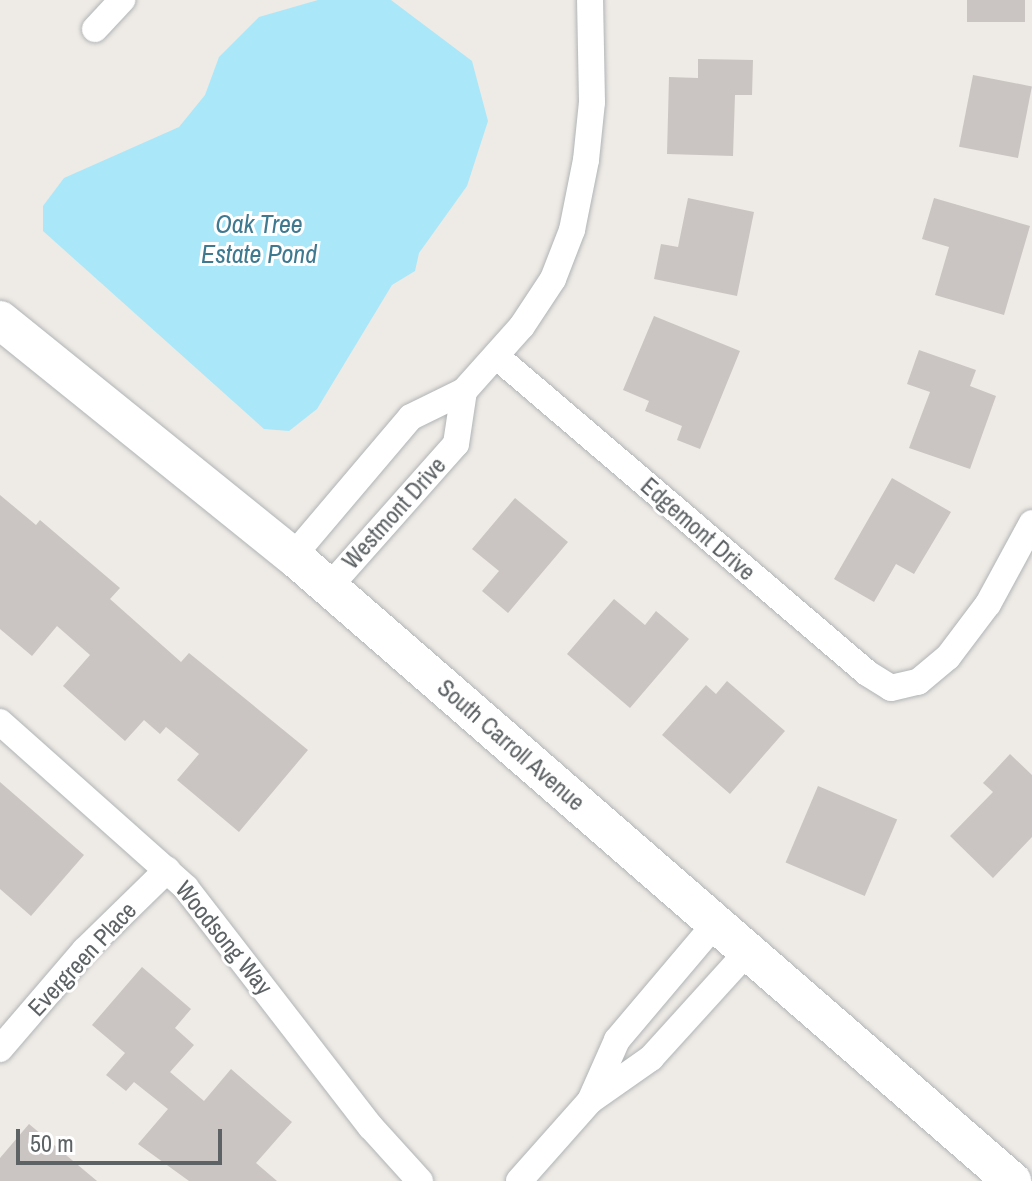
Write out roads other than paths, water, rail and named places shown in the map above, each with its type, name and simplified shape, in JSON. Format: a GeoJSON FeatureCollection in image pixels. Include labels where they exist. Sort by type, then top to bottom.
{"type":"FeatureCollection","features":[{"type":"Feature","properties":{"kind":"main road","name":"South Carroll Avenue"},"geometry":{"type":"LineString","coordinates":[[0,320],[293,556],[1012,1181]]}},
{"type":"Feature","properties":{"kind":"street"},"geometry":{"type":"LineString","coordinates":[[95,29],[122,0]]}},
{"type":"Feature","properties":{"kind":"street","name":"Westmont Drive"},"geometry":{"type":"LineString","coordinates":[[293,556],[411,417],[464,391],[496,356],[553,279],[572,230],[592,102],[590,0]]}},
{"type":"Feature","properties":{"kind":"street","name":"Edgemont Drive"},"geometry":{"type":"LineString","coordinates":[[496,356],[867,673],[891,688],[907,688],[948,657],[988,604],[1032,523]]}},
{"type":"Feature","properties":{"kind":"street","name":"Westmont Drive"},"geometry":{"type":"LineString","coordinates":[[329,587],[456,444],[464,391]]}},
{"type":"Feature","properties":{"kind":"street","name":"Woodsong Way"},"geometry":{"type":"LineString","coordinates":[[0,722],[167,870],[224,933],[371,1127],[420,1181]]}},
{"type":"Feature","properties":{"kind":"street","name":"Evergreen Place"},"geometry":{"type":"LineString","coordinates":[[0,1049],[85,950],[167,870]]}},
{"type":"Feature","properties":{"kind":"street"},"geometry":{"type":"LineString","coordinates":[[590,1101],[617,1040],[716,923]]}},
{"type":"Feature","properties":{"kind":"street"},"geometry":{"type":"LineString","coordinates":[[519,1181],[590,1101],[651,1058],[748,951]]}},
{"type":"Feature","properties":{"kind":"water","name":"Oak Tree Estate Pond"},"geometry":{"type":"Polygon","coordinates":[[[318,0],[391,0],[472,61],[488,121],[467,186],[419,253],[415,271],[392,285],[317,409],[289,431],[264,429],[43,231],[43,206],[64,178],[179,127],[205,95],[219,57],[259,17],[318,0]]]}}]}
